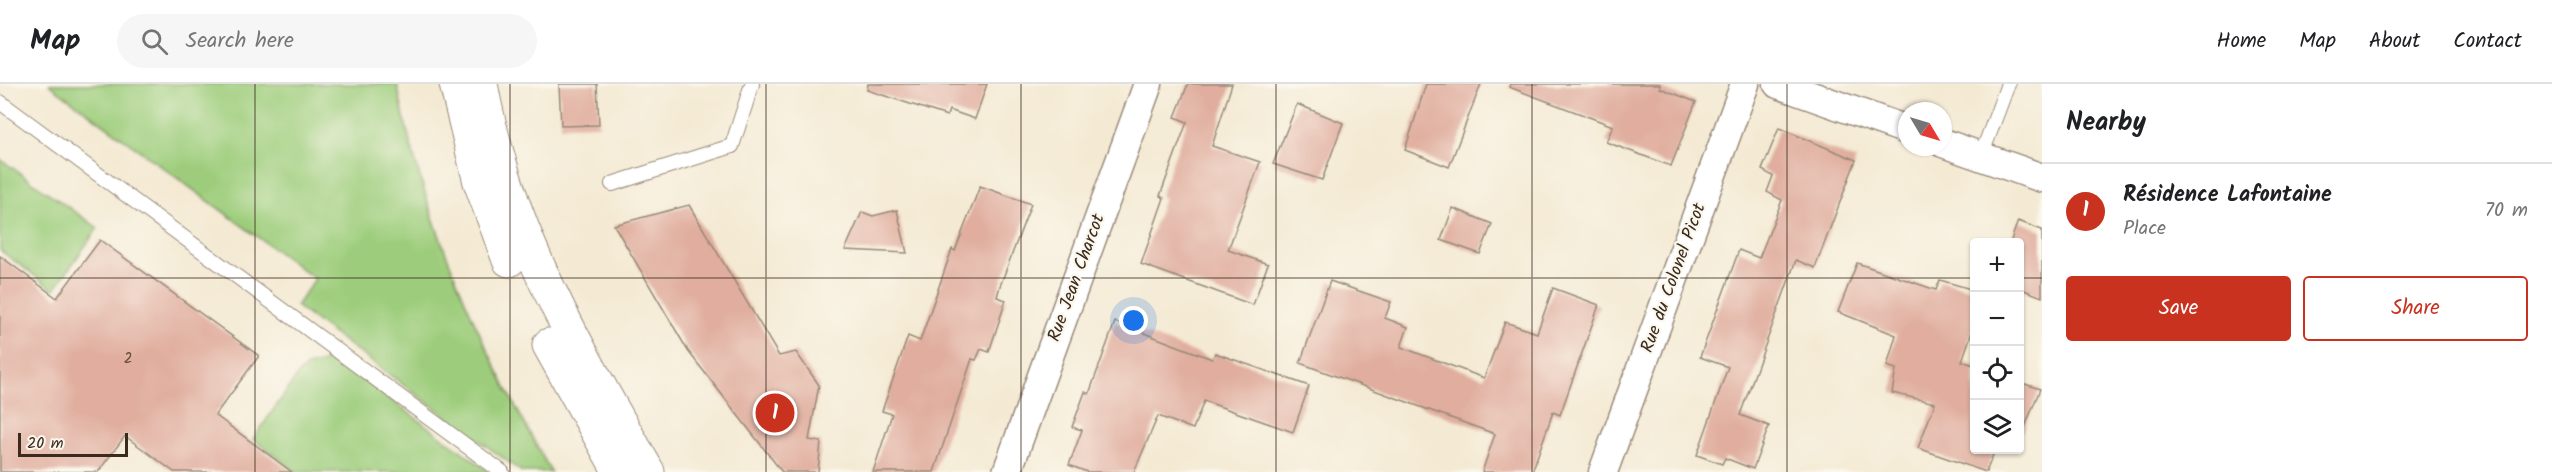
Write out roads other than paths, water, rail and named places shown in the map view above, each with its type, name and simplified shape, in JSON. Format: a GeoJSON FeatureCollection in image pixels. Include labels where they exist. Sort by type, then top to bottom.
{"type":"FeatureCollection","features":[{"type":"Feature","properties":{"kind":"main road"},"geometry":{"type":"LineString","coordinates":[[456,84],[480,182],[502,243],[541,330],[620,472]]}},
{"type":"Feature","properties":{"kind":"main road"},"geometry":{"type":"LineString","coordinates":[[481,84],[502,172],[537,268],[573,341],[648,472]]}},
{"type":"Feature","properties":{"kind":"street","name":"Rue Jean Charcot"},"geometry":{"type":"LineString","coordinates":[[1007,472],[1148,84]]}},
{"type":"Feature","properties":{"kind":"street","name":"Rue du Colonel Picot"},"geometry":{"type":"LineString","coordinates":[[1603,472],[1745,84]]}},
{"type":"Feature","properties":{"kind":"street"},"geometry":{"type":"LineString","coordinates":[[1778,84],[1898,127]]}},
{"type":"Feature","properties":{"kind":"street"},"geometry":{"type":"LineString","coordinates":[[1952,145],[2042,178]]}},
{"type":"Feature","properties":{"kind":"lane"},"geometry":{"type":"LineString","coordinates":[[612,184],[732,146],[752,84]]}},
{"type":"Feature","properties":{"kind":"lane"},"geometry":{"type":"LineString","coordinates":[[1981,156],[2008,84]]}},
{"type":"Feature","properties":{"kind":"lane"},"geometry":{"type":"LineString","coordinates":[[0,102],[502,472]]}},
{"type":"Feature","properties":{"kind":"place","name":"Résidence Lafontaine"},"geometry":{"type":"Point","coordinates":[775,413]}}]}
